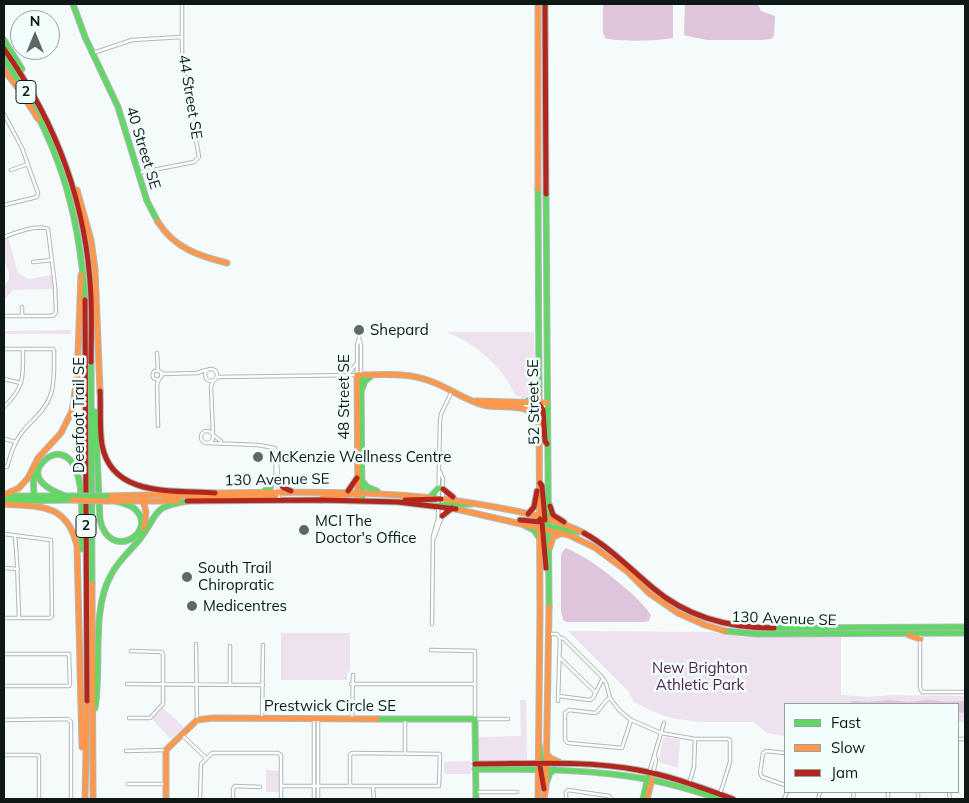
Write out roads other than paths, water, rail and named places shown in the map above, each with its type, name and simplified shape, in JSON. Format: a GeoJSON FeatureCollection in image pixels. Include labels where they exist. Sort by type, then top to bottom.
{"type":"FeatureCollection","features":[{"type":"Feature","properties":{"kind":"main road","name":"40 Street SE"},"geometry":{"type":"LineString","coordinates":[[74,4],[85,37],[118,107],[151,212],[165,233],[181,247],[227,263]]}},
{"type":"Feature","properties":{"kind":"main road","name":"52 Street SE"},"geometry":{"type":"LineString","coordinates":[[538,4],[539,386],[548,446],[548,494],[544,524],[539,538],[540,612],[537,752],[546,786],[544,797]]}},
{"type":"Feature","properties":{"kind":"main road","name":"52 Street SE"},"geometry":{"type":"LineString","coordinates":[[539,484],[539,416],[543,405],[545,4]]}},
{"type":"Feature","properties":{"kind":"main road"},"geometry":{"type":"LineString","coordinates":[[4,40],[32,86],[42,109]]}},
{"type":"Feature","properties":{"kind":"main road","name":"Deerfoot Trail SE"},"geometry":{"type":"LineString","coordinates":[[4,50],[42,109],[66,164],[74,188],[86,247],[91,297],[93,799]]}},
{"type":"Feature","properties":{"kind":"main road","name":"Deerfoot Trail SE"},"geometry":{"type":"LineString","coordinates":[[4,58],[30,100],[56,154],[70,198],[83,263],[85,309],[85,799]]}},
{"type":"Feature","properties":{"kind":"main road"},"geometry":{"type":"LineString","coordinates":[[4,70],[45,128]]}},
{"type":"Feature","properties":{"kind":"main road"},"geometry":{"type":"LineString","coordinates":[[66,164],[80,195],[91,240],[95,269],[104,456],[109,466],[117,474],[136,486],[160,490],[215,493]]}},
{"type":"Feature","properties":{"kind":"main road"},"geometry":{"type":"LineString","coordinates":[[4,495],[22,485],[28,478],[34,464],[61,433],[69,419],[74,404],[83,263]]}},
{"type":"Feature","properties":{"kind":"main road"},"geometry":{"type":"LineString","coordinates":[[359,375],[412,376],[427,379],[488,406],[543,405]]}},
{"type":"Feature","properties":{"kind":"main road","name":"48 Street SE"},"geometry":{"type":"LineString","coordinates":[[359,375],[363,482],[360,495]]}},
{"type":"Feature","properties":{"kind":"main road","name":"48 Street SE"},"geometry":{"type":"LineString","coordinates":[[359,375],[356,425],[360,495]]}},
{"type":"Feature","properties":{"kind":"main road"},"geometry":{"type":"LineString","coordinates":[[361,391],[365,381],[371,376]]}},
{"type":"Feature","properties":{"kind":"main road"},"geometry":{"type":"LineString","coordinates":[[91,383],[97,430],[98,510],[101,527],[113,541],[132,540],[140,531],[140,516],[134,508],[109,499]]}},
{"type":"Feature","properties":{"kind":"main road"},"geometry":{"type":"LineString","coordinates":[[524,405],[533,400],[539,386]]}},
{"type":"Feature","properties":{"kind":"main road"},"geometry":{"type":"LineString","coordinates":[[524,405],[539,416]]}},
{"type":"Feature","properties":{"kind":"main road"},"geometry":{"type":"LineString","coordinates":[[66,496],[51,491],[41,483],[37,472],[40,463],[47,457],[56,454],[64,455],[73,462],[78,474],[81,568],[86,580]]}},
{"type":"Feature","properties":{"kind":"main road"},"geometry":{"type":"LineString","coordinates":[[34,464],[32,480],[34,496],[40,501]]}},
{"type":"Feature","properties":{"kind":"main road"},"geometry":{"type":"LineString","coordinates":[[348,491],[358,476]]}},
{"type":"Feature","properties":{"kind":"main road"},"geometry":{"type":"LineString","coordinates":[[261,492],[270,488],[275,477]]}},
{"type":"Feature","properties":{"kind":"main road"},"geometry":{"type":"LineString","coordinates":[[363,482],[367,487],[379,492]]}},
{"type":"Feature","properties":{"kind":"main road"},"geometry":{"type":"LineString","coordinates":[[279,483],[284,488],[293,492]]}},
{"type":"Feature","properties":{"kind":"main road"},"geometry":{"type":"LineString","coordinates":[[527,514],[531,513],[535,507],[539,484]]}},
{"type":"Feature","properties":{"kind":"main road"},"geometry":{"type":"LineString","coordinates":[[539,484],[542,486],[548,578]]}},
{"type":"Feature","properties":{"kind":"main road"},"geometry":{"type":"LineString","coordinates":[[431,496],[441,489],[457,499]]}},
{"type":"Feature","properties":{"kind":"main road","name":"130 Avenue SE"},"geometry":{"type":"LineString","coordinates":[[4,502],[72,498],[143,498],[215,493],[261,492],[276,496],[293,492],[348,491],[398,502],[440,502],[457,499],[527,514],[582,541],[612,559],[649,593],[678,613],[705,625],[737,632],[775,634],[902,633],[920,636],[965,633]]}},
{"type":"Feature","properties":{"kind":"main road","name":"130 Avenue SE"},"geometry":{"type":"LineString","coordinates":[[143,498],[188,501],[276,496],[321,500],[325,497],[379,492],[431,496],[452,508],[512,521],[566,525],[600,543],[676,606],[700,617],[727,625],[751,628],[965,627]]}},
{"type":"Feature","properties":{"kind":"main road"},"geometry":{"type":"LineString","coordinates":[[548,494],[553,515],[591,535],[600,543]]}},
{"type":"Feature","properties":{"kind":"main road","name":"130 Avenue SE"},"geometry":{"type":"LineString","coordinates":[[4,495],[66,496],[72,498]]}},
{"type":"Feature","properties":{"kind":"main road"},"geometry":{"type":"LineString","coordinates":[[155,500],[190,496],[276,496]]}},
{"type":"Feature","properties":{"kind":"main road"},"geometry":{"type":"LineString","coordinates":[[141,537],[146,520],[143,498]]}},
{"type":"Feature","properties":{"kind":"main road"},"geometry":{"type":"LineString","coordinates":[[92,718],[98,693],[100,625],[104,591],[109,579],[141,537],[153,515],[160,508],[188,501]]}},
{"type":"Feature","properties":{"kind":"main road"},"geometry":{"type":"LineString","coordinates":[[4,502],[40,507],[58,512],[69,521],[76,534],[82,775],[85,790]]}},
{"type":"Feature","properties":{"kind":"main road"},"geometry":{"type":"LineString","coordinates":[[440,502],[478,503]]}},
{"type":"Feature","properties":{"kind":"main road"},"geometry":{"type":"LineString","coordinates":[[442,516],[452,508]]}},
{"type":"Feature","properties":{"kind":"main road"},"geometry":{"type":"LineString","coordinates":[[512,521],[532,529],[539,538]]}},
{"type":"Feature","properties":{"kind":"main road","name":"52 Street SE"},"geometry":{"type":"LineString","coordinates":[[538,799],[537,779],[547,754],[549,551],[544,524]]}},
{"type":"Feature","properties":{"kind":"main road"},"geometry":{"type":"LineString","coordinates":[[549,551],[554,536],[565,534]]}},
{"type":"Feature","properties":{"kind":"main road"},"geometry":{"type":"LineString","coordinates":[[727,625],[737,632],[742,629],[767,630],[781,627]]}},
{"type":"Feature","properties":{"kind":"main road"},"geometry":{"type":"LineString","coordinates":[[907,627],[920,636],[926,630],[965,627]]}},
{"type":"Feature","properties":{"kind":"main road","name":"Prestwick Circle SE"},"geometry":{"type":"LineString","coordinates":[[197,720],[213,718],[476,719]]}},
{"type":"Feature","properties":{"kind":"main road"},"geometry":{"type":"LineString","coordinates":[[476,719],[476,799]]}},
{"type":"Feature","properties":{"kind":"main road"},"geometry":{"type":"LineString","coordinates":[[166,799],[166,750],[197,720]]}},
{"type":"Feature","properties":{"kind":"main road"},"geometry":{"type":"LineString","coordinates":[[538,737],[544,797]]}},
{"type":"Feature","properties":{"kind":"main road"},"geometry":{"type":"LineString","coordinates":[[529,766],[537,752]]}},
{"type":"Feature","properties":{"kind":"main road"},"geometry":{"type":"LineString","coordinates":[[547,754],[553,760],[563,763]]}},
{"type":"Feature","properties":{"kind":"main road"},"geometry":{"type":"LineString","coordinates":[[475,766],[542,766],[563,763],[608,766],[689,786],[719,797],[732,799]]}},
{"type":"Feature","properties":{"kind":"main road"},"geometry":{"type":"LineString","coordinates":[[529,766],[537,779]]}},
{"type":"Feature","properties":{"kind":"main road"},"geometry":{"type":"LineString","coordinates":[[542,766],[555,769],[589,770],[650,776]]}},
{"type":"Feature","properties":{"kind":"main road"},"geometry":{"type":"LineString","coordinates":[[546,786],[550,773],[555,769]]}},
{"type":"Feature","properties":{"kind":"main road"},"geometry":{"type":"LineString","coordinates":[[643,799],[650,776]]}},
{"type":"Feature","properties":{"kind":"main road"},"geometry":{"type":"LineString","coordinates":[[647,799],[650,776]]}},
{"type":"Feature","properties":{"kind":"street","name":"44 Street SE"},"geometry":{"type":"LineString","coordinates":[[138,173],[198,159],[199,154],[182,60],[182,4]]}},
{"type":"Feature","properties":{"kind":"street"},"geometry":{"type":"LineString","coordinates":[[93,53],[132,40],[182,37]]}},
{"type":"Feature","properties":{"kind":"street"},"geometry":{"type":"LineString","coordinates":[[4,114],[28,164],[38,193],[36,197],[4,205]]}},
{"type":"Feature","properties":{"kind":"street"},"geometry":{"type":"LineString","coordinates":[[11,170],[28,164]]}},
{"type":"Feature","properties":{"kind":"street"},"geometry":{"type":"LineString","coordinates":[[4,237],[22,231],[45,227],[48,229],[56,312],[50,316],[4,316]]}},
{"type":"Feature","properties":{"kind":"street"},"geometry":{"type":"LineString","coordinates":[[33,262],[52,260]]}},
{"type":"Feature","properties":{"kind":"street"},"geometry":{"type":"LineString","coordinates":[[22,307],[22,315]]}},
{"type":"Feature","properties":{"kind":"street","name":"48 Street SE"},"geometry":{"type":"LineString","coordinates":[[359,338],[361,345],[359,375],[357,363],[359,338]]}},
{"type":"Feature","properties":{"kind":"street"},"geometry":{"type":"LineString","coordinates":[[4,349],[52,349],[54,351],[51,394],[44,409],[22,432],[16,442],[7,467],[4,467]]}},
{"type":"Feature","properties":{"kind":"street"},"geometry":{"type":"LineString","coordinates":[[4,407],[19,390],[23,377],[24,349]]}},
{"type":"Feature","properties":{"kind":"street"},"geometry":{"type":"LineString","coordinates":[[157,353],[157,367],[160,373],[157,384]]}},
{"type":"Feature","properties":{"kind":"street"},"geometry":{"type":"LineString","coordinates":[[348,375],[357,363]]}},
{"type":"Feature","properties":{"kind":"street"},"geometry":{"type":"LineString","coordinates":[[197,373],[214,369],[217,376]]}},
{"type":"Feature","properties":{"kind":"street"},"geometry":{"type":"LineString","coordinates":[[206,370],[205,375],[211,387]]}},
{"type":"Feature","properties":{"kind":"street"},"geometry":{"type":"LineString","coordinates":[[157,425],[157,384],[153,374],[197,373],[205,375]]}},
{"type":"Feature","properties":{"kind":"street"},"geometry":{"type":"LineString","coordinates":[[217,376],[359,375]]}},
{"type":"Feature","properties":{"kind":"street"},"geometry":{"type":"LineString","coordinates":[[208,443],[212,440],[213,435],[211,387],[217,376]]}},
{"type":"Feature","properties":{"kind":"street"},"geometry":{"type":"LineString","coordinates":[[4,379],[21,383]]}},
{"type":"Feature","properties":{"kind":"street"},"geometry":{"type":"LineString","coordinates":[[208,380],[213,381]]}},
{"type":"Feature","properties":{"kind":"street"},"geometry":{"type":"LineString","coordinates":[[432,624],[434,531],[438,520],[442,474],[440,472],[440,418],[452,391]]}},
{"type":"Feature","properties":{"kind":"street"},"geometry":{"type":"LineString","coordinates":[[212,419],[211,425],[201,436],[204,442],[225,442],[275,448],[279,483],[276,496]]}},
{"type":"Feature","properties":{"kind":"street"},"geometry":{"type":"LineString","coordinates":[[205,431],[225,442]]}},
{"type":"Feature","properties":{"kind":"street"},"geometry":{"type":"LineString","coordinates":[[4,439],[16,442]]}},
{"type":"Feature","properties":{"kind":"street"},"geometry":{"type":"LineString","coordinates":[[276,453],[276,496]]}},
{"type":"Feature","properties":{"kind":"street"},"geometry":{"type":"LineString","coordinates":[[434,538],[442,516],[440,502]]}},
{"type":"Feature","properties":{"kind":"street"},"geometry":{"type":"LineString","coordinates":[[4,534],[49,539],[52,555],[52,616],[50,618],[4,618]]}},
{"type":"Feature","properties":{"kind":"street"},"geometry":{"type":"LineString","coordinates":[[15,535],[19,618]]}},
{"type":"Feature","properties":{"kind":"street"},"geometry":{"type":"LineString","coordinates":[[4,568],[18,570]]}},
{"type":"Feature","properties":{"kind":"street"},"geometry":{"type":"LineString","coordinates":[[548,634],[557,634],[560,638],[563,638],[603,678],[610,698],[619,710],[631,720],[661,732],[695,739],[728,738],[730,740],[730,762],[719,797]]}},
{"type":"Feature","properties":{"kind":"street"},"geometry":{"type":"LineString","coordinates":[[920,636],[920,688],[922,692],[965,692]]}},
{"type":"Feature","properties":{"kind":"street"},"geometry":{"type":"LineString","coordinates":[[558,701],[560,638]]}},
{"type":"Feature","properties":{"kind":"street"},"geometry":{"type":"LineString","coordinates":[[196,644],[197,720]]}},
{"type":"Feature","properties":{"kind":"street"},"geometry":{"type":"LineString","coordinates":[[262,719],[263,645]]}},
{"type":"Feature","properties":{"kind":"street"},"geometry":{"type":"LineString","coordinates":[[230,646],[230,685]]}},
{"type":"Feature","properties":{"kind":"street"},"geometry":{"type":"LineString","coordinates":[[430,650],[475,651],[476,719],[508,719]]}},
{"type":"Feature","properties":{"kind":"street"},"geometry":{"type":"LineString","coordinates":[[129,718],[150,718],[163,704],[163,654],[161,652],[131,651]]}},
{"type":"Feature","properties":{"kind":"street"},"geometry":{"type":"LineString","coordinates":[[4,654],[69,654],[70,684],[69,686],[4,686]]}},
{"type":"Feature","properties":{"kind":"street"},"geometry":{"type":"LineString","coordinates":[[559,656],[595,692]]}},
{"type":"Feature","properties":{"kind":"street"},"geometry":{"type":"LineString","coordinates":[[352,719],[351,684],[353,675]]}},
{"type":"Feature","properties":{"kind":"street"},"geometry":{"type":"LineString","coordinates":[[558,696],[590,700],[603,678]]}},
{"type":"Feature","properties":{"kind":"street"},"geometry":{"type":"LineString","coordinates":[[127,684],[263,685]]}},
{"type":"Feature","properties":{"kind":"street"},"geometry":{"type":"LineString","coordinates":[[351,684],[475,684]]}},
{"type":"Feature","properties":{"kind":"street"},"geometry":{"type":"LineString","coordinates":[[610,698],[606,699],[595,713],[569,710],[565,713],[565,740],[568,743],[622,748],[631,720]]}},
{"type":"Feature","properties":{"kind":"street"},"geometry":{"type":"LineString","coordinates":[[4,720],[68,719],[71,722],[71,799]]}},
{"type":"Feature","properties":{"kind":"street"},"geometry":{"type":"LineString","coordinates":[[316,719],[316,799]]}},
{"type":"Feature","properties":{"kind":"street"},"geometry":{"type":"LineString","coordinates":[[405,719],[405,753]]}},
{"type":"Feature","properties":{"kind":"street"},"geometry":{"type":"LineString","coordinates":[[650,776],[664,723]]}},
{"type":"Feature","properties":{"kind":"street"},"geometry":{"type":"LineString","coordinates":[[182,734],[206,758]]}},
{"type":"Feature","properties":{"kind":"street"},"geometry":{"type":"LineString","coordinates":[[689,786],[694,767],[695,739]]}},
{"type":"Feature","properties":{"kind":"street"},"geometry":{"type":"LineString","coordinates":[[126,750],[166,750]]}},
{"type":"Feature","properties":{"kind":"street"},"geometry":{"type":"LineString","coordinates":[[784,753],[766,751],[763,753],[760,773],[762,777],[784,785]]}},
{"type":"Feature","properties":{"kind":"street"},"geometry":{"type":"LineString","coordinates":[[200,799],[201,764],[212,753],[279,753],[281,755],[281,799]]}},
{"type":"Feature","properties":{"kind":"street"},"geometry":{"type":"LineString","coordinates":[[281,786],[316,786],[350,786],[439,786],[440,754],[352,753],[350,755],[350,786]]}},
{"type":"Feature","properties":{"kind":"street"},"geometry":{"type":"LineString","coordinates":[[4,755],[38,756],[39,799]]}},
{"type":"Feature","properties":{"kind":"street"},"geometry":{"type":"LineString","coordinates":[[128,784],[166,784]]}},
{"type":"Feature","properties":{"kind":"street"},"geometry":{"type":"LineString","coordinates":[[233,799],[233,789],[235,786],[260,787]]}},
{"type":"Feature","properties":{"kind":"street"},"geometry":{"type":"LineString","coordinates":[[373,786],[374,799]]}},
{"type":"Feature","properties":{"kind":"street"},"geometry":{"type":"LineString","coordinates":[[566,799],[566,792],[568,790],[610,796],[611,799]]}},
{"type":"Feature","properties":{"kind":"street"},"geometry":{"type":"LineString","coordinates":[[476,792],[517,792]]}},
{"type":"Feature","properties":{"kind":"place","name":"Shepard"},"geometry":{"type":"Point","coordinates":[359,330]}},
{"type":"Feature","properties":{"kind":"place","name":"McKenzie Wellness Centre"},"geometry":{"type":"Point","coordinates":[258,457]}},
{"type":"Feature","properties":{"kind":"place","name":"MCI The Doctor's Office"},"geometry":{"type":"Point","coordinates":[304,530]}},
{"type":"Feature","properties":{"kind":"place","name":"South Trail Chiropratic"},"geometry":{"type":"Point","coordinates":[187,577]}},
{"type":"Feature","properties":{"kind":"place","name":"Medicentres"},"geometry":{"type":"Point","coordinates":[192,606]}},
{"type":"Feature","properties":{"kind":"park label","name":"New Brighton Athletic Park"},"geometry":{"type":"Point","coordinates":[700,676]}}]}
